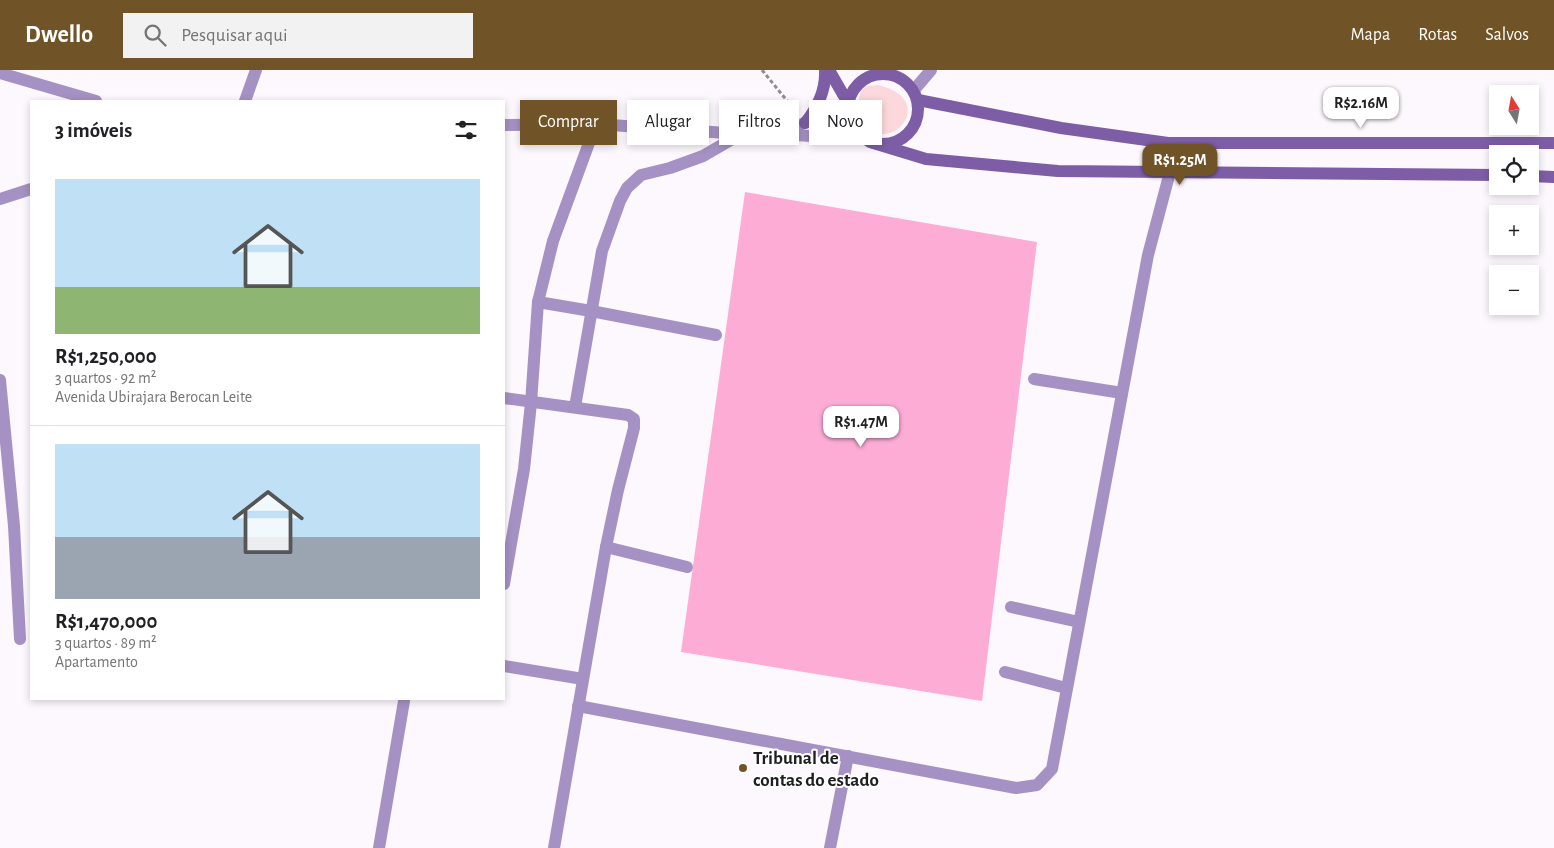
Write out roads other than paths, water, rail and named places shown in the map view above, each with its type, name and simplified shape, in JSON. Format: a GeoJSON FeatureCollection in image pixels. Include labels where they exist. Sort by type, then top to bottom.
{"type":"FeatureCollection","features":[{"type":"Feature","properties":{"kind":"main road"},"geometry":{"type":"LineString","coordinates":[[805,123],[815,109],[822,94],[825,70]]}},
{"type":"Feature","properties":{"kind":"main road"},"geometry":{"type":"LineString","coordinates":[[829,70],[845,100]]}},
{"type":"Feature","properties":{"kind":"main road"},"geometry":{"type":"LineString","coordinates":[[850,100],[858,84],[876,74],[892,73],[907,82],[916,95],[919,111],[917,122],[911,132],[902,140],[892,144],[882,145]]}},
{"type":"Feature","properties":{"kind":"main road"},"geometry":{"type":"LineString","coordinates":[[916,95],[1061,128],[1168,143],[1554,143]]}},
{"type":"Feature","properties":{"kind":"main road"},"geometry":{"type":"LineString","coordinates":[[880,145],[926,159],[1058,171],[1489,175]]}},
{"type":"Feature","properties":{"kind":"main road"},"geometry":{"type":"LineString","coordinates":[[1539,177],[1554,178]]}},
{"type":"Feature","properties":{"kind":"street"},"geometry":{"type":"LineString","coordinates":[[245,100],[256,70]]}},
{"type":"Feature","properties":{"kind":"street"},"geometry":{"type":"LineString","coordinates":[[916,95],[931,70]]}},
{"type":"Feature","properties":{"kind":"street"},"geometry":{"type":"LineString","coordinates":[[0,73],[93,100]]}},
{"type":"Feature","properties":{"kind":"street"},"geometry":{"type":"LineString","coordinates":[[799,125],[809,121]]}},
{"type":"Feature","properties":{"kind":"street"},"geometry":{"type":"LineString","coordinates":[[505,125],[520,125]]}},
{"type":"Feature","properties":{"kind":"street"},"geometry":{"type":"LineString","coordinates":[[617,125],[719,132]]}},
{"type":"Feature","properties":{"kind":"street"},"geometry":{"type":"LineString","coordinates":[[505,578],[524,469],[538,302],[554,241],[588,145]]}},
{"type":"Feature","properties":{"kind":"street"},"geometry":{"type":"LineString","coordinates":[[575,407],[602,251],[620,201],[627,188],[641,175],[670,168],[703,156],[722,145]]}},
{"type":"Feature","properties":{"kind":"street"},"geometry":{"type":"LineString","coordinates":[[578,706],[1016,788],[1038,785],[1052,769],[1148,255],[1170,172]]}},
{"type":"Feature","properties":{"kind":"street"},"geometry":{"type":"LineString","coordinates":[[0,199],[30,189]]}},
{"type":"Feature","properties":{"kind":"street"},"geometry":{"type":"LineString","coordinates":[[538,302],[716,335]]}},
{"type":"Feature","properties":{"kind":"street"},"geometry":{"type":"LineString","coordinates":[[1034,379],[1122,393]]}},
{"type":"Feature","properties":{"kind":"street"},"geometry":{"type":"LineString","coordinates":[[0,380],[14,526],[20,639]]}},
{"type":"Feature","properties":{"kind":"street"},"geometry":{"type":"LineString","coordinates":[[505,398],[628,415],[634,420],[634,428],[606,547],[554,848]]}},
{"type":"Feature","properties":{"kind":"street"},"geometry":{"type":"LineString","coordinates":[[606,547],[687,567]]}},
{"type":"Feature","properties":{"kind":"street"},"geometry":{"type":"LineString","coordinates":[[1010,607],[1079,622]]}},
{"type":"Feature","properties":{"kind":"street"},"geometry":{"type":"LineString","coordinates":[[505,666],[583,678]]}},
{"type":"Feature","properties":{"kind":"street"},"geometry":{"type":"LineString","coordinates":[[1005,672],[1066,688]]}},
{"type":"Feature","properties":{"kind":"street"},"geometry":{"type":"LineString","coordinates":[[380,848],[404,701]]}},
{"type":"Feature","properties":{"kind":"street"},"geometry":{"type":"LineString","coordinates":[[830,848],[848,756]]}},
{"type":"Feature","properties":{"kind":"place","name":"Tribunal de contas do estado"},"geometry":{"type":"Point","coordinates":[743,768]}}]}
